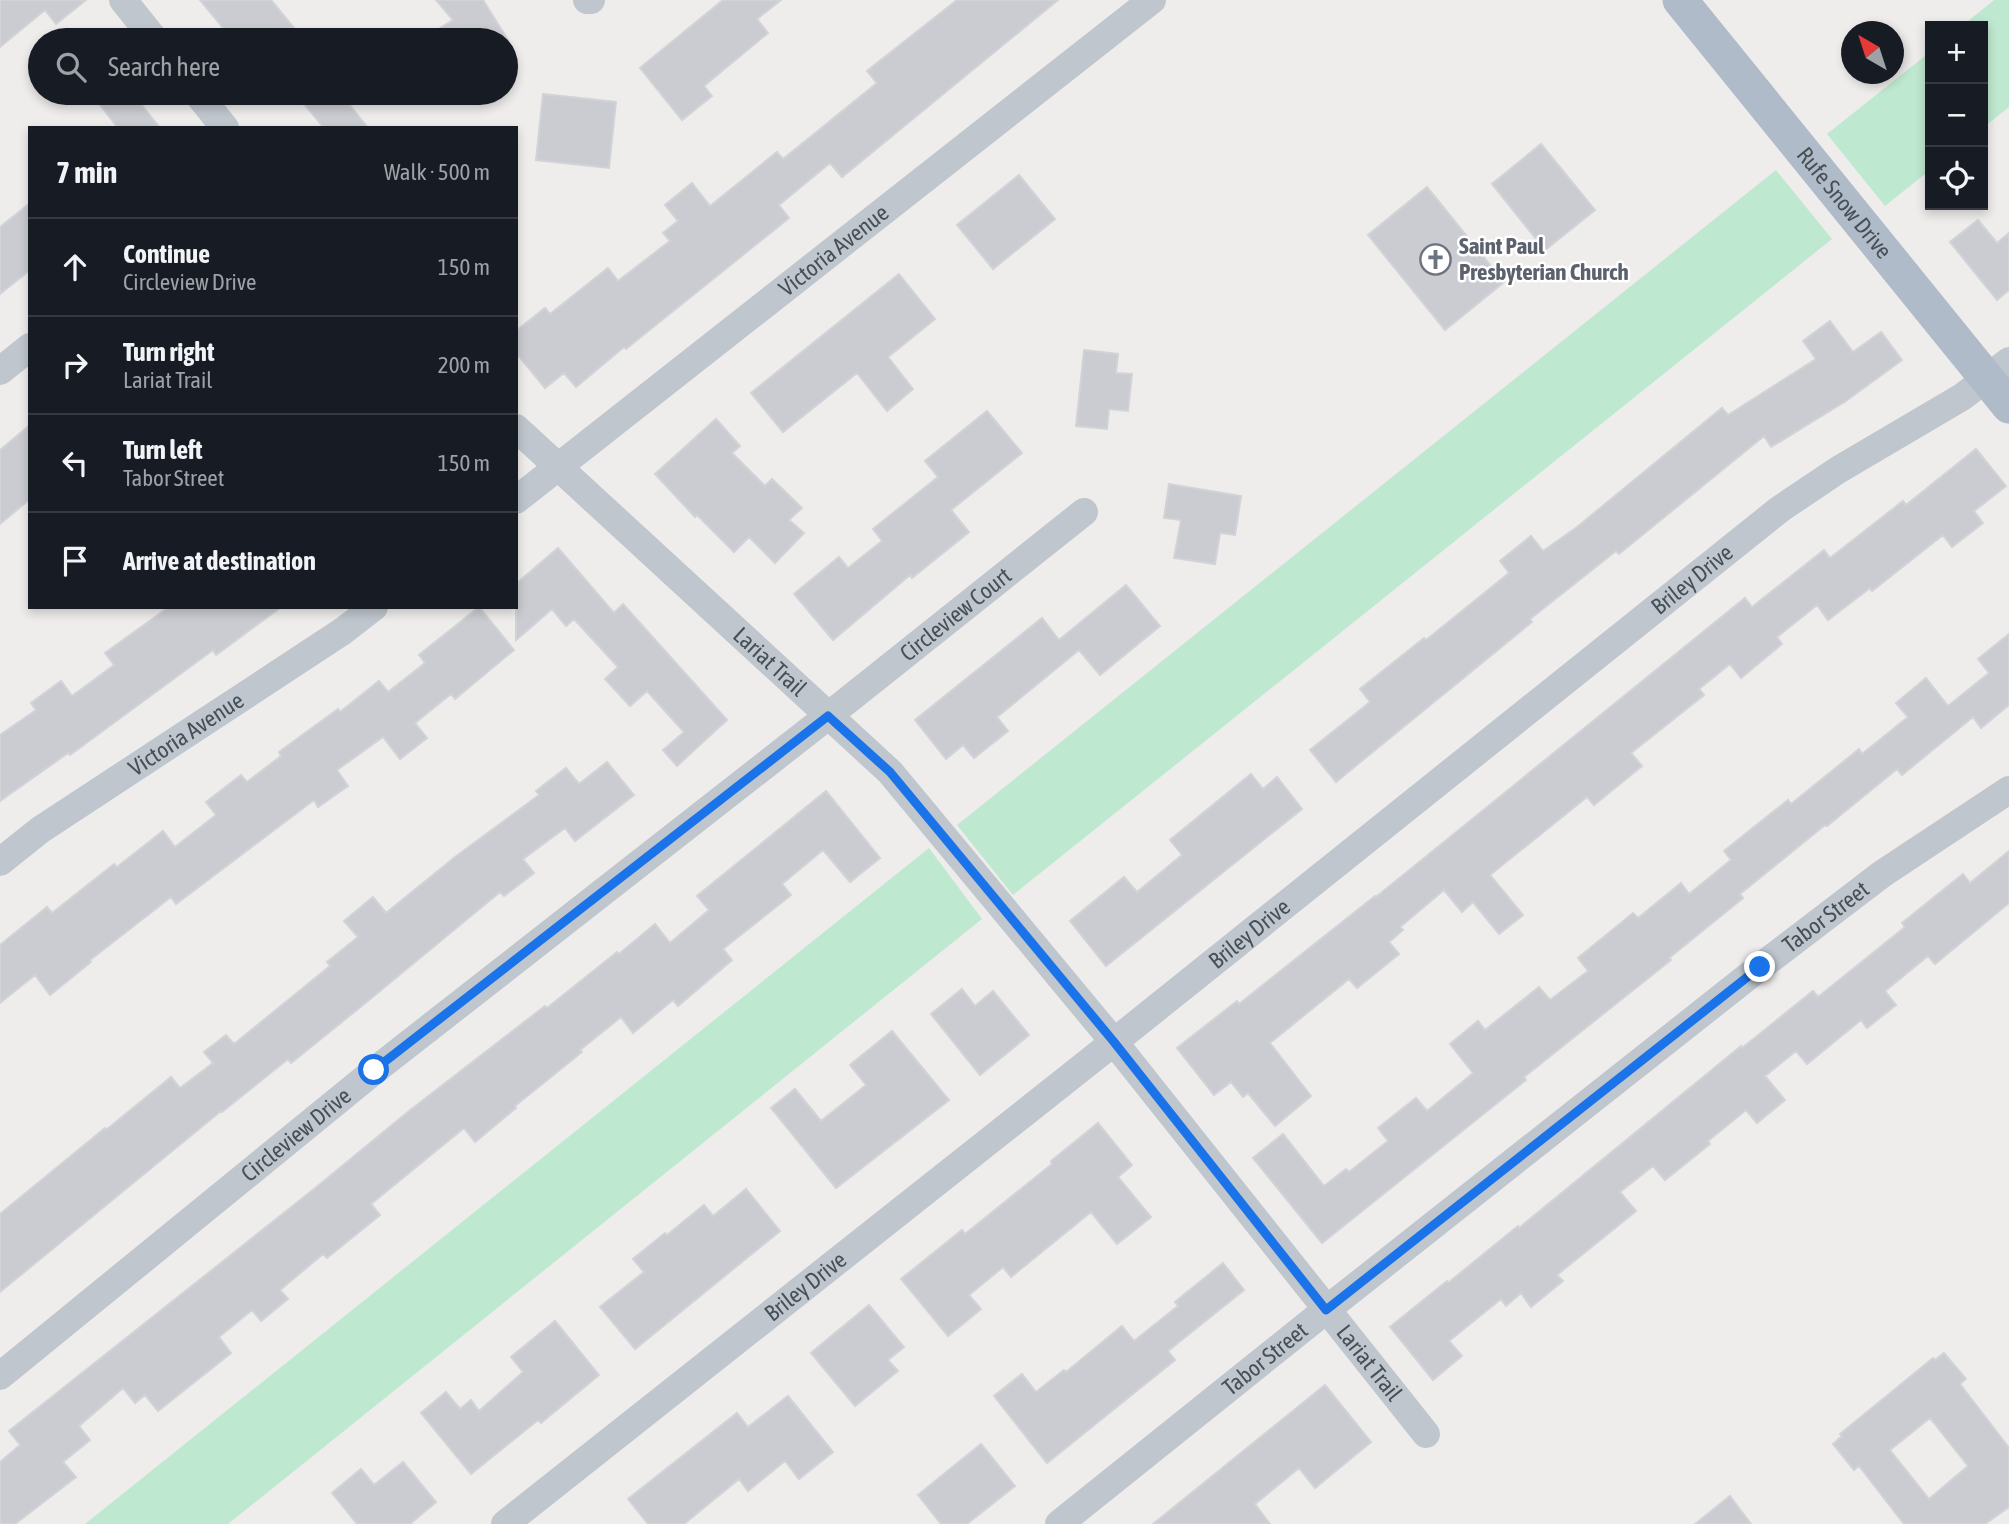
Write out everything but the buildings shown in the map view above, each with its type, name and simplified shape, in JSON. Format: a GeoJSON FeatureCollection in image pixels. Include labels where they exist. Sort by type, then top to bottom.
{"type":"FeatureCollection","features":[{"type":"Feature","properties":{"kind":"main road","name":"Rufe Snow Drive"},"geometry":{"type":"LineString","coordinates":[[1680,0],[1998,370],[2009,406]]}},
{"type":"Feature","properties":{"kind":"street"},"geometry":{"type":"LineString","coordinates":[[123,0],[145,28]]}},
{"type":"Feature","properties":{"kind":"street","name":"Victoria Avenue"},"geometry":{"type":"LineString","coordinates":[[518,498],[1152,0]]}},
{"type":"Feature","properties":{"kind":"street"},"geometry":{"type":"LineString","coordinates":[[207,105],[223,126]]}},
{"type":"Feature","properties":{"kind":"street"},"geometry":{"type":"LineString","coordinates":[[0,371],[28,349]]}},
{"type":"Feature","properties":{"kind":"street","name":"Briley Drive"},"geometry":{"type":"LineString","coordinates":[[505,1524],[1114,1042],[1780,509],[1838,470],[1962,397],[1998,370]]}},
{"type":"Feature","properties":{"kind":"street","name":"Lariat Trail"},"geometry":{"type":"LineString","coordinates":[[518,430],[890,772],[1114,1042],[1426,1434]]}},
{"type":"Feature","properties":{"kind":"street","name":"Circleview Court"},"geometry":{"type":"LineString","coordinates":[[828,716],[1084,512]]}},
{"type":"Feature","properties":{"kind":"street","name":"Victoria Avenue"},"geometry":{"type":"LineString","coordinates":[[0,862],[40,830],[343,631],[371,609]]}},
{"type":"Feature","properties":{"kind":"street","name":"Circleview Drive"},"geometry":{"type":"LineString","coordinates":[[0,1376],[374,1070],[828,716]]}},
{"type":"Feature","properties":{"kind":"street","name":"Tabor Street"},"geometry":{"type":"LineString","coordinates":[[1059,1524],[1760,967],[1882,874],[2009,790]]}},
{"type":"Feature","properties":{"kind":"green space"},"geometry":{"type":"Polygon","coordinates":[[[1994,0],[2009,0],[2009,107],[1988,124],[1988,21],[1968,21],[1994,0]]]}},
{"type":"Feature","properties":{"kind":"green space"},"geometry":{"type":"Polygon","coordinates":[[[1925,56],[1925,174],[1885,206],[1827,134],[1890,84],[1904,84],[1904,73],[1925,56]]]}},
{"type":"Feature","properties":{"kind":"green space"},"geometry":{"type":"Polygon","coordinates":[[[1776,170],[1832,239],[1013,895],[957,825],[1776,170]]]}},
{"type":"Feature","properties":{"kind":"green space"},"geometry":{"type":"Polygon","coordinates":[[[929,848],[982,919],[228,1524],[85,1524],[929,848]]]}},
{"type":"Feature","properties":{"kind":"place","name":"Saint Paul Presbyterian Church"},"geometry":{"type":"Point","coordinates":[1436,259]}},
{"type":"Feature","properties":{"kind":"route"},"geometry":{"type":"LineString","coordinates":[[374,1070],[828,716],[890,772],[1114,1042],[1326,1310],[1760,967]]}}]}
